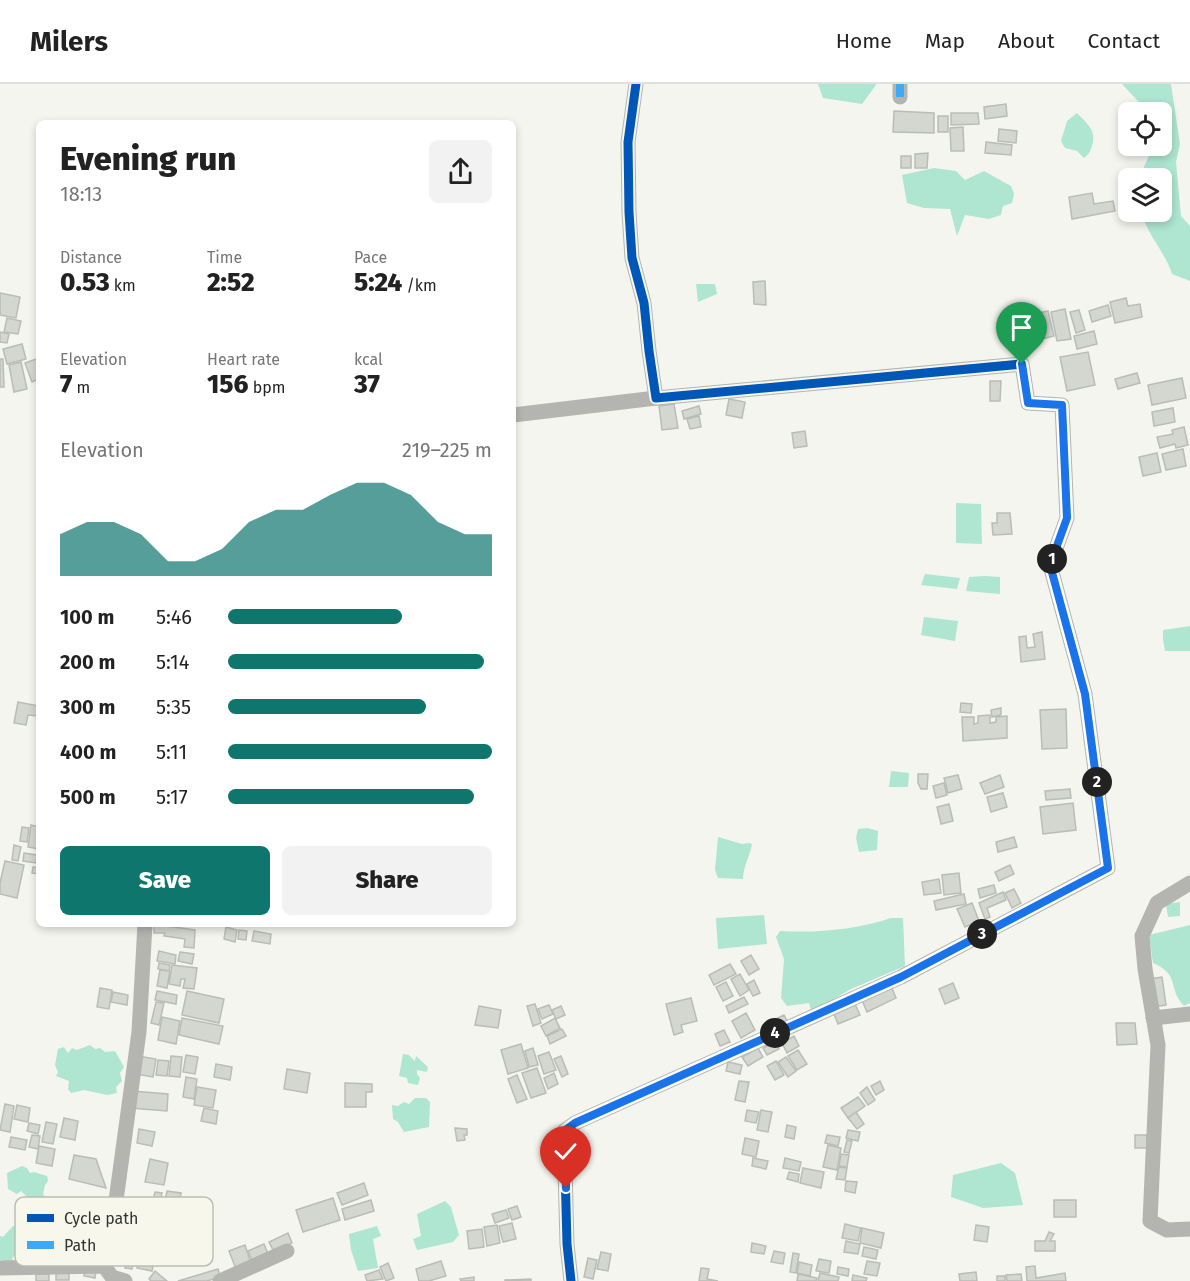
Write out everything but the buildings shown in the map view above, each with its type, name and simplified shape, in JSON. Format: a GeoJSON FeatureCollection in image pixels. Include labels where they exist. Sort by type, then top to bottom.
{"type":"FeatureCollection","features":[{"type":"Feature","properties":{"kind":"street"},"geometry":{"type":"LineString","coordinates":[[636,84],[628,142],[629,212],[632,258],[644,303],[656,398]]}},
{"type":"Feature","properties":{"kind":"street"},"geometry":{"type":"LineString","coordinates":[[516,415],[656,398],[1022,364],[1028,403],[1062,405],[1067,518],[1050,565],[1085,694],[1108,868],[901,977],[575,1123],[564,1131],[567,1244],[571,1281]]}},
{"type":"Feature","properties":{"kind":"street"},"geometry":{"type":"LineString","coordinates":[[1190,883],[1157,903],[1143,936],[1158,1045],[1150,1221],[1167,1230],[1190,1229]]}},
{"type":"Feature","properties":{"kind":"street"},"geometry":{"type":"LineString","coordinates":[[116,1197],[139,1032],[145,927]]}},
{"type":"Feature","properties":{"kind":"street"},"geometry":{"type":"LineString","coordinates":[[1153,1018],[1190,1014]]}},
{"type":"Feature","properties":{"kind":"street"},"geometry":{"type":"LineString","coordinates":[[220,1281],[287,1251]]}},
{"type":"Feature","properties":{"kind":"street"},"geometry":{"type":"LineString","coordinates":[[0,1268],[104,1266],[112,1277],[125,1281]]}},
{"type":"Feature","properties":{"kind":"shaded area"},"geometry":{"type":"Polygon","coordinates":[[[818,84],[876,85],[862,104],[823,98],[818,84]]]}},
{"type":"Feature","properties":{"kind":"shaded area"},"geometry":{"type":"Polygon","coordinates":[[[1122,84],[1171,84],[1180,144],[1176,162],[1181,216],[1190,226],[1190,281],[1172,274],[1145,222],[1172,222],[1172,168],[1143,168],[1149,156],[1172,156],[1172,102],[1138,101],[1122,84]]]}},
{"type":"Feature","properties":{"kind":"shaded area"},"geometry":{"type":"Polygon","coordinates":[[[1077,113],[1090,128],[1093,136],[1091,150],[1084,158],[1077,151],[1065,148],[1061,141],[1067,121],[1077,113]]]}},
{"type":"Feature","properties":{"kind":"shaded area"},"geometry":{"type":"Polygon","coordinates":[[[934,168],[956,171],[965,180],[984,171],[1011,186],[1014,194],[1012,203],[1003,206],[1001,215],[989,219],[965,215],[957,236],[950,209],[924,208],[907,203],[902,175],[934,168]]]}},
{"type":"Feature","properties":{"kind":"shaded area"},"geometry":{"type":"Polygon","coordinates":[[[696,284],[715,284],[717,294],[698,302],[696,284]]]}},
{"type":"Feature","properties":{"kind":"shaded area"},"geometry":{"type":"Polygon","coordinates":[[[956,503],[981,504],[982,544],[956,543],[956,503]]]}},
{"type":"Feature","properties":{"kind":"shaded area"},"geometry":{"type":"Polygon","coordinates":[[[925,574],[960,578],[957,589],[921,585],[925,574]]]}},
{"type":"Feature","properties":{"kind":"shaded area"},"geometry":{"type":"Polygon","coordinates":[[[969,577],[1000,577],[1000,594],[966,591],[969,577]]]}},
{"type":"Feature","properties":{"kind":"shaded area"},"geometry":{"type":"Polygon","coordinates":[[[924,617],[958,621],[955,641],[921,635],[924,617]]]}},
{"type":"Feature","properties":{"kind":"shaded area"},"geometry":{"type":"Polygon","coordinates":[[[1190,626],[1190,651],[1165,651],[1163,630],[1190,626]]]}},
{"type":"Feature","properties":{"kind":"shaded area"},"geometry":{"type":"Polygon","coordinates":[[[891,771],[909,773],[908,787],[889,787],[891,771]]]}},
{"type":"Feature","properties":{"kind":"shaded area"},"geometry":{"type":"Polygon","coordinates":[[[868,828],[878,831],[877,850],[859,852],[856,838],[858,829],[868,828]]]}},
{"type":"Feature","properties":{"kind":"shaded area"},"geometry":{"type":"Polygon","coordinates":[[[718,837],[742,844],[752,844],[743,879],[718,878],[715,870],[718,837]]]}},
{"type":"Feature","properties":{"kind":"shaded area"},"geometry":{"type":"Polygon","coordinates":[[[1180,902],[1180,916],[1168,917],[1166,904],[1180,902]]]}},
{"type":"Feature","properties":{"kind":"shaded area"},"geometry":{"type":"Polygon","coordinates":[[[764,915],[767,944],[718,949],[716,918],[764,915]]]}},
{"type":"Feature","properties":{"kind":"shaded area"},"geometry":{"type":"Polygon","coordinates":[[[891,918],[903,918],[905,966],[851,989],[811,1010],[809,1003],[787,1006],[781,998],[784,959],[776,937],[780,931],[836,930],[891,918]]]}},
{"type":"Feature","properties":{"kind":"shaded area"},"geometry":{"type":"Polygon","coordinates":[[[1190,925],[1190,1003],[1184,1006],[1176,993],[1171,977],[1153,963],[1149,935],[1190,925]]]}},
{"type":"Feature","properties":{"kind":"shaded area"},"geometry":{"type":"Polygon","coordinates":[[[90,1045],[105,1052],[115,1051],[124,1067],[120,1073],[122,1081],[116,1087],[117,1093],[107,1095],[84,1090],[71,1093],[68,1089],[69,1081],[56,1076],[58,1072],[55,1065],[58,1049],[64,1047],[68,1053],[72,1048],[77,1050],[90,1045]]]}},
{"type":"Feature","properties":{"kind":"shaded area"},"geometry":{"type":"Polygon","coordinates":[[[403,1054],[409,1055],[415,1061],[416,1056],[428,1067],[427,1072],[417,1070],[420,1078],[418,1085],[408,1083],[407,1078],[399,1076],[403,1054]]]}},
{"type":"Feature","properties":{"kind":"shaded area"},"geometry":{"type":"Polygon","coordinates":[[[415,1098],[426,1098],[430,1102],[429,1127],[404,1132],[398,1122],[393,1119],[392,1105],[398,1106],[404,1102],[409,1104],[415,1098]]]}},
{"type":"Feature","properties":{"kind":"shaded area"},"geometry":{"type":"Polygon","coordinates":[[[1001,1163],[1015,1173],[1023,1205],[983,1208],[951,1197],[953,1175],[1001,1163]]]}},
{"type":"Feature","properties":{"kind":"shaded area"},"geometry":{"type":"Polygon","coordinates":[[[22,1166],[30,1173],[47,1176],[48,1181],[43,1194],[45,1197],[27,1197],[21,1191],[17,1194],[8,1189],[7,1173],[22,1166]]]}},
{"type":"Feature","properties":{"kind":"shaded area"},"geometry":{"type":"Polygon","coordinates":[[[445,1201],[451,1207],[459,1235],[453,1242],[417,1250],[413,1239],[421,1236],[417,1214],[445,1201]]]}},
{"type":"Feature","properties":{"kind":"shaded area"},"geometry":{"type":"Polygon","coordinates":[[[15,1226],[15,1255],[12,1258],[14,1263],[0,1260],[0,1236],[3,1237],[15,1226]]]}},
{"type":"Feature","properties":{"kind":"shaded area"},"geometry":{"type":"Polygon","coordinates":[[[377,1226],[381,1236],[373,1239],[378,1268],[358,1271],[351,1250],[349,1234],[377,1226]]]}},
{"type":"Feature","properties":{"kind":"marked path"},"geometry":{"type":"LineString","coordinates":[[900,84],[900,97]]}},
{"type":"Feature","properties":{"kind":"cycle path"},"geometry":{"type":"LineString","coordinates":[[571,1281],[567,1244],[564,1131],[575,1123],[901,977],[1108,868],[1085,694],[1050,565],[1067,518],[1062,405],[1028,403],[1022,364],[656,398],[644,303],[632,258],[629,212],[628,142],[636,84]]}},
{"type":"Feature","properties":{"kind":"route"},"geometry":{"type":"LineString","coordinates":[[566,1188],[564,1131],[575,1123],[901,977],[1108,868],[1085,694],[1050,565],[1067,518],[1062,405],[1028,403],[1022,364]]}}]}
